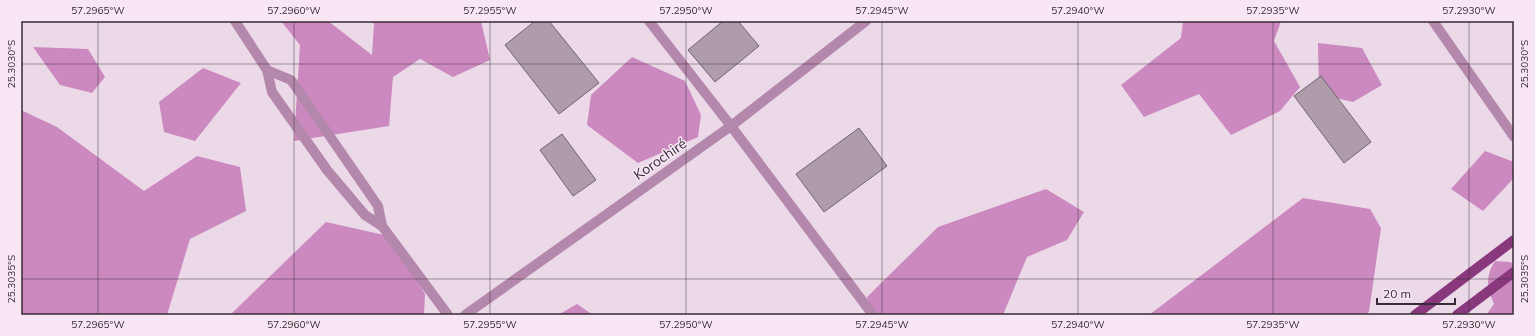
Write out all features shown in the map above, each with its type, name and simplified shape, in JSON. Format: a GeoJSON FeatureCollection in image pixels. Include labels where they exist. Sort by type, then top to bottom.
{"type":"FeatureCollection","features":[{"type":"Feature","properties":{"kind":"main road"},"geometry":{"type":"LineString","coordinates":[[1415,315],[1514,240]]}},
{"type":"Feature","properties":{"kind":"main road"},"geometry":{"type":"LineString","coordinates":[[1457,315],[1514,272]]}},
{"type":"Feature","properties":{"kind":"street"},"geometry":{"type":"LineString","coordinates":[[235,21],[267,70],[272,92],[327,170],[365,215],[382,226],[448,315]]}},
{"type":"Feature","properties":{"kind":"street"},"geometry":{"type":"LineString","coordinates":[[650,21],[873,315]]}},
{"type":"Feature","properties":{"kind":"street","name":"Korochiré"},"geometry":{"type":"LineString","coordinates":[[465,315],[731,126],[866,21]]}},
{"type":"Feature","properties":{"kind":"street"},"geometry":{"type":"LineString","coordinates":[[1432,21],[1514,137]]}},
{"type":"Feature","properties":{"kind":"street"},"geometry":{"type":"LineString","coordinates":[[267,70],[291,80],[378,206],[382,226]]}},
{"type":"Feature","properties":{"kind":"shaded area"},"geometry":{"type":"Polygon","coordinates":[[[281,21],[328,21],[372,55],[374,24],[371,21],[481,21],[490,60],[453,77],[420,59],[393,77],[389,126],[294,141],[300,45],[281,21]]]}},
{"type":"Feature","properties":{"kind":"shaded area"},"geometry":{"type":"Polygon","coordinates":[[[1183,21],[1281,21],[1274,41],[1300,87],[1280,111],[1231,135],[1199,94],[1144,117],[1121,85],[1181,38],[1183,21]]]}},
{"type":"Feature","properties":{"kind":"shaded area"},"geometry":{"type":"Polygon","coordinates":[[[1318,43],[1362,48],[1382,85],[1353,102],[1319,94],[1318,43]]]}},
{"type":"Feature","properties":{"kind":"shaded area"},"geometry":{"type":"Polygon","coordinates":[[[33,47],[88,49],[105,77],[92,93],[60,85],[33,47]]]}},
{"type":"Feature","properties":{"kind":"shaded area"},"geometry":{"type":"Polygon","coordinates":[[[632,57],[685,81],[701,115],[698,137],[638,163],[587,125],[591,95],[632,57]]]}},
{"type":"Feature","properties":{"kind":"shaded area"},"geometry":{"type":"Polygon","coordinates":[[[203,68],[241,83],[195,141],[164,132],[159,102],[203,68]]]}},
{"type":"Feature","properties":{"kind":"shaded area"},"geometry":{"type":"Polygon","coordinates":[[[21,110],[57,127],[144,191],[197,156],[240,167],[246,211],[190,239],[167,315],[21,315],[21,110]]]}},
{"type":"Feature","properties":{"kind":"shaded area"},"geometry":{"type":"Polygon","coordinates":[[[1485,151],[1514,162],[1514,178],[1483,211],[1451,189],[1485,151]]]}},
{"type":"Feature","properties":{"kind":"shaded area"},"geometry":{"type":"Polygon","coordinates":[[[1046,189],[1084,212],[1067,240],[1027,257],[1003,315],[873,315],[867,297],[938,227],[1046,189]]]}},
{"type":"Feature","properties":{"kind":"shaded area"},"geometry":{"type":"Polygon","coordinates":[[[1303,198],[1370,209],[1381,228],[1369,312],[1365,315],[1149,315],[1303,198]]]}},
{"type":"Feature","properties":{"kind":"shaded area"},"geometry":{"type":"Polygon","coordinates":[[[326,222],[393,237],[425,294],[424,315],[230,315],[326,222]]]}},
{"type":"Feature","properties":{"kind":"shaded area"},"geometry":{"type":"Polygon","coordinates":[[[1495,261],[1510,262],[1514,264],[1514,315],[1486,315],[1494,304],[1490,292],[1488,277],[1495,261]]]}},
{"type":"Feature","properties":{"kind":"shaded area"},"geometry":{"type":"Polygon","coordinates":[[[577,304],[593,315],[558,315],[577,304]]]}},
{"type":"Feature","properties":{"kind":"building"},"geometry":{"type":"Polygon","coordinates":[[[535,21],[549,21],[599,83],[559,114],[505,45],[535,21]]]}},
{"type":"Feature","properties":{"kind":"building"},"geometry":{"type":"Polygon","coordinates":[[[723,21],[738,21],[759,46],[715,82],[688,50],[723,21]]]}},
{"type":"Feature","properties":{"kind":"building"},"geometry":{"type":"Polygon","coordinates":[[[1321,76],[1371,142],[1344,163],[1294,96],[1321,76]]]}},
{"type":"Feature","properties":{"kind":"building"},"geometry":{"type":"Polygon","coordinates":[[[859,128],[887,166],[824,212],[796,174],[859,128]]]}},
{"type":"Feature","properties":{"kind":"building"},"geometry":{"type":"Polygon","coordinates":[[[562,134],[596,180],[573,196],[540,150],[562,134]]]}}]}
